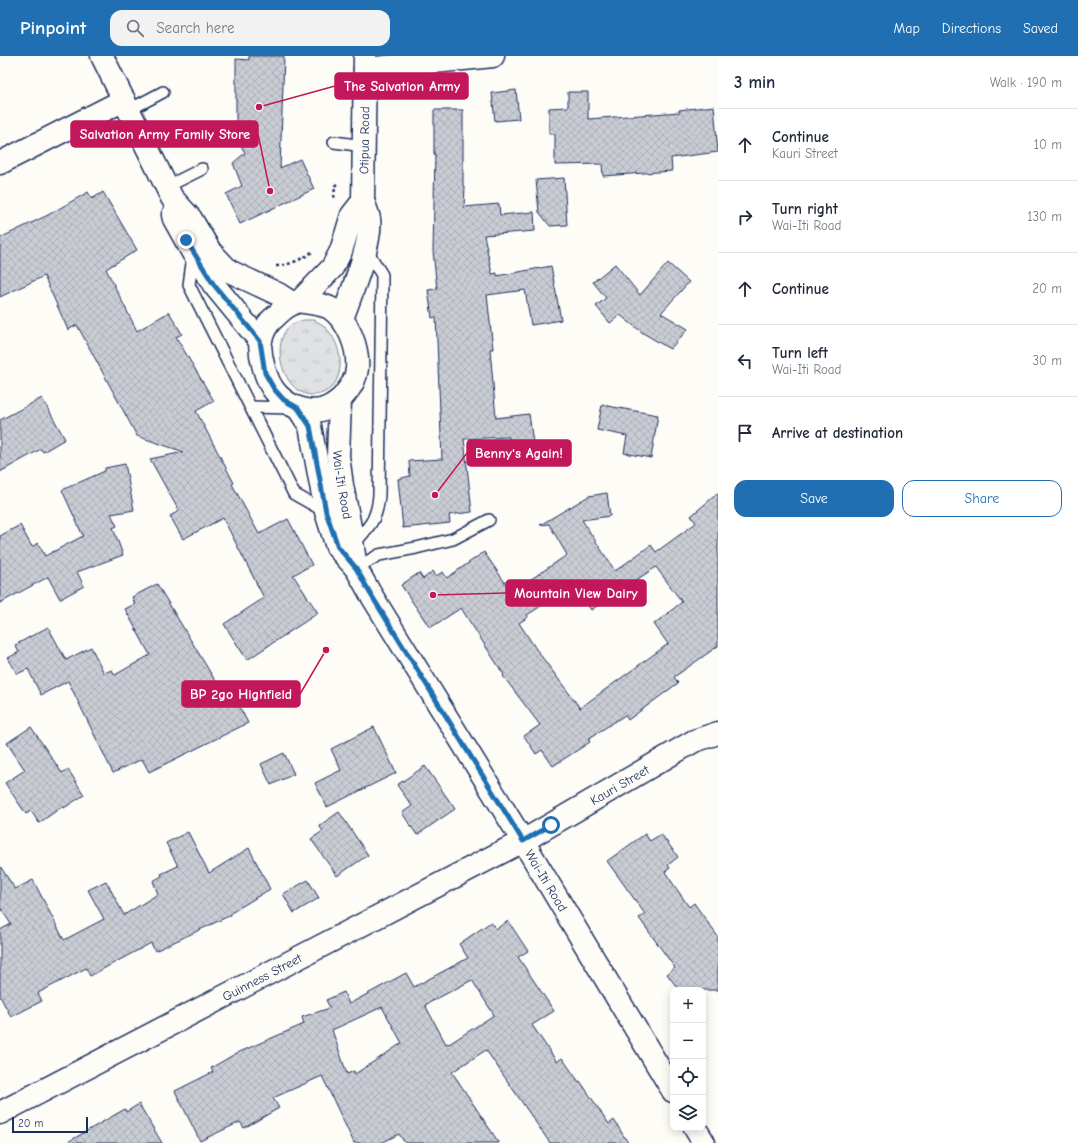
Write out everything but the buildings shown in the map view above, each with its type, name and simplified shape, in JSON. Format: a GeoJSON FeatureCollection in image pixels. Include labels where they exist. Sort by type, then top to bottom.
{"type":"FeatureCollection","features":[{"type":"Feature","properties":{"kind":"street"},"geometry":{"type":"LineString","coordinates":[[102,56],[169,192],[191,220],[210,252],[229,271],[296,302],[329,307],[342,319],[357,354],[357,370],[352,386],[340,401],[324,409],[311,411],[298,408],[284,400],[274,389],[265,373],[260,341],[214,285],[193,253],[174,220],[169,192]]}},
{"type":"Feature","properties":{"kind":"street"},"geometry":{"type":"LineString","coordinates":[[364,63],[493,56]]}},
{"type":"Feature","properties":{"kind":"street","name":"Otipua Road"},"geometry":{"type":"LineString","coordinates":[[342,319],[368,238],[369,219],[363,201],[364,63]]}},
{"type":"Feature","properties":{"kind":"street"},"geometry":{"type":"LineString","coordinates":[[0,163],[126,105]]}},
{"type":"Feature","properties":{"kind":"street"},"geometry":{"type":"LineString","coordinates":[[260,341],[270,321],[283,309],[296,302],[332,268],[341,251],[352,215],[363,201]]}},
{"type":"Feature","properties":{"kind":"street","name":"Wai-Iti Road"},"geometry":{"type":"LineString","coordinates":[[340,401],[338,456],[356,568]]}},
{"type":"Feature","properties":{"kind":"street","name":"Wai-Iti Road"},"geometry":{"type":"LineString","coordinates":[[298,408],[310,426],[326,512],[338,547],[356,568],[523,841],[670,1086]]}},
{"type":"Feature","properties":{"kind":"street","name":"Kauri Street"},"geometry":{"type":"LineString","coordinates":[[523,841],[694,741],[718,734]]}},
{"type":"Feature","properties":{"kind":"street","name":"Guinness Street"},"geometry":{"type":"LineString","coordinates":[[0,1113],[523,841]]}},
{"type":"Feature","properties":{"kind":"street"},"geometry":{"type":"LineString","coordinates":[[697,1131],[704,1143]]}},
{"type":"Feature","properties":{"kind":"lane"},"geometry":{"type":"LineString","coordinates":[[126,105],[164,92]]}},
{"type":"Feature","properties":{"kind":"lane"},"geometry":{"type":"LineString","coordinates":[[334,142],[364,146]]}},
{"type":"Feature","properties":{"kind":"lane"},"geometry":{"type":"LineString","coordinates":[[169,192],[202,169]]}},
{"type":"Feature","properties":{"kind":"lane"},"geometry":{"type":"LineString","coordinates":[[353,545],[371,524],[378,510],[379,495],[382,275],[365,249]]}},
{"type":"Feature","properties":{"kind":"lane"},"geometry":{"type":"LineString","coordinates":[[193,253],[189,285],[294,494],[326,512]]}},
{"type":"Feature","properties":{"kind":"lane"},"geometry":{"type":"LineString","coordinates":[[251,407],[298,408]]}},
{"type":"Feature","properties":{"kind":"lane"},"geometry":{"type":"LineString","coordinates":[[356,568],[379,555],[416,548],[453,538],[489,520]]}},
{"type":"Feature","properties":{"kind":"path"},"geometry":{"type":"LineString","coordinates":[[334,200],[334,186],[341,179]]}},
{"type":"Feature","properties":{"kind":"path"},"geometry":{"type":"LineString","coordinates":[[270,265],[284,265],[294,262],[311,253],[314,249]]}},
{"type":"Feature","properties":{"kind":"green space"},"geometry":{"type":"Polygon","coordinates":[[[313,320],[326,328],[335,342],[340,358],[339,373],[334,384],[325,392],[313,395],[302,393],[293,386],[286,376],[282,365],[280,352],[281,340],[286,330],[296,322],[313,320]]]}},
{"type":"Feature","properties":{"kind":"place","name":"The Salvation Army"},"geometry":{"type":"Point","coordinates":[259,107]}},
{"type":"Feature","properties":{"kind":"place","name":"Salvation Army Family Store"},"geometry":{"type":"Point","coordinates":[270,191]}},
{"type":"Feature","properties":{"kind":"place","name":"Benny's Again!"},"geometry":{"type":"Point","coordinates":[435,495]}},
{"type":"Feature","properties":{"kind":"place","name":"Mountain View Dairy"},"geometry":{"type":"Point","coordinates":[433,595]}},
{"type":"Feature","properties":{"kind":"place","name":"BP 2go Highfield"},"geometry":{"type":"Point","coordinates":[326,650]}},
{"type":"Feature","properties":{"kind":"route"},"geometry":{"type":"LineString","coordinates":[[186,240],[214,285],[260,341],[265,373],[274,389],[284,400],[298,408],[310,426],[326,512],[338,547],[356,568],[523,841],[551,825]]}}]}
